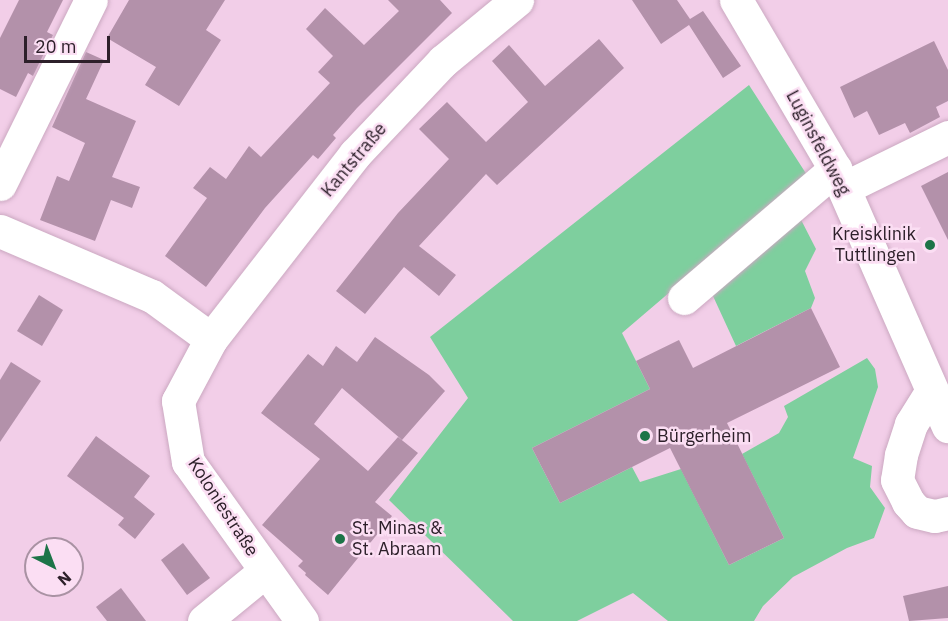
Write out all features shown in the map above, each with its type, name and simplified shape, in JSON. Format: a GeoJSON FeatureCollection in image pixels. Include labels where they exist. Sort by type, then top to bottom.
{"type":"FeatureCollection","features":[{"type":"Feature","properties":{"kind":"street"},"geometry":{"type":"LineString","coordinates":[[0,184],[91,0]]}},
{"type":"Feature","properties":{"kind":"street","name":"Kantstraße"},"geometry":{"type":"LineString","coordinates":[[212,339],[355,154],[443,61],[517,0]]}},
{"type":"Feature","properties":{"kind":"street","name":"Luginsfeldweg"},"geometry":{"type":"LineString","coordinates":[[736,0],[839,179],[935,378],[948,426]]}},
{"type":"Feature","properties":{"kind":"street"},"geometry":{"type":"LineString","coordinates":[[684,298],[839,179],[948,137]]}},
{"type":"Feature","properties":{"kind":"street"},"geometry":{"type":"LineString","coordinates":[[0,231],[152,296],[212,339]]}},
{"type":"Feature","properties":{"kind":"street","name":"Koloniestraße"},"geometry":{"type":"LineString","coordinates":[[212,339],[178,401],[188,462],[302,621]]}},
{"type":"Feature","properties":{"kind":"street"},"geometry":{"type":"LineString","coordinates":[[935,378],[911,424],[900,455],[897,480],[908,502],[917,512],[935,516],[948,513]]}},
{"type":"Feature","properties":{"kind":"street"},"geometry":{"type":"LineString","coordinates":[[204,621],[265,571]]}},
{"type":"Feature","properties":{"kind":"green space"},"geometry":{"type":"Polygon","coordinates":[[[749,85],[807,175],[622,333],[650,389],[532,448],[560,503],[632,467],[640,482],[681,469],[729,565],[784,538],[742,454],[779,433],[788,417],[784,406],[867,358],[875,369],[878,387],[853,458],[872,466],[870,487],[885,508],[874,538],[847,548],[793,577],[763,606],[754,621],[668,621],[633,593],[577,621],[513,621],[389,500],[468,398],[430,337],[749,85]]]}},
{"type":"Feature","properties":{"kind":"green space"},"geometry":{"type":"Polygon","coordinates":[[[795,208],[816,249],[805,271],[815,298],[811,308],[736,346],[707,283],[795,208]]]}},
{"type":"Feature","properties":{"kind":"building"},"geometry":{"type":"Polygon","coordinates":[[[19,0],[63,0],[47,32],[53,35],[33,76],[28,73],[16,97],[0,89],[0,38],[19,0]]]}},
{"type":"Feature","properties":{"kind":"building"},"geometry":{"type":"Polygon","coordinates":[[[129,0],[225,0],[206,30],[221,40],[179,106],[145,85],[156,67],[107,38],[129,0]]]}},
{"type":"Feature","properties":{"kind":"building"},"geometry":{"type":"Polygon","coordinates":[[[388,0],[440,0],[452,13],[357,108],[333,135],[336,138],[318,159],[313,155],[265,208],[206,287],[165,256],[207,198],[193,188],[210,167],[226,179],[249,146],[261,157],[330,83],[318,72],[333,56],[306,29],[325,8],[364,45],[399,11],[388,0]]]}},
{"type":"Feature","properties":{"kind":"building"},"geometry":{"type":"Polygon","coordinates":[[[632,0],[677,0],[690,19],[703,11],[741,66],[723,78],[689,25],[661,44],[632,0]]]}},
{"type":"Feature","properties":{"kind":"building"},"geometry":{"type":"Polygon","coordinates":[[[599,39],[624,68],[497,185],[486,174],[419,246],[456,275],[439,296],[404,267],[365,314],[336,291],[398,213],[449,159],[419,129],[447,102],[486,142],[528,102],[492,61],[509,45],[545,86],[599,39]]]}},
{"type":"Feature","properties":{"kind":"building"},"geometry":{"type":"Polygon","coordinates":[[[934,41],[948,70],[948,101],[936,107],[940,117],[910,133],[905,123],[879,135],[867,111],[854,118],[840,87],[934,41]]]}},
{"type":"Feature","properties":{"kind":"building"},"geometry":{"type":"Polygon","coordinates":[[[86,52],[104,60],[86,99],[136,121],[112,177],[140,187],[132,208],[111,200],[95,241],[40,220],[57,176],[69,181],[85,143],[52,127],[86,52]]]}},
{"type":"Feature","properties":{"kind":"building"},"geometry":{"type":"Polygon","coordinates":[[[948,172],[948,240],[921,186],[948,172]]]}},
{"type":"Feature","properties":{"kind":"building"},"geometry":{"type":"Polygon","coordinates":[[[39,295],[63,310],[42,346],[17,331],[39,295]]]}},
{"type":"Feature","properties":{"kind":"building","name":"Bürgerheim"},"geometry":{"type":"Polygon","coordinates":[[[811,308],[840,367],[727,423],[784,538],[729,565],[670,448],[560,503],[532,448],[650,389],[636,361],[679,340],[693,368],[811,308]]]}},
{"type":"Feature","properties":{"kind":"building"},"geometry":{"type":"Polygon","coordinates":[[[375,337],[429,375],[445,391],[402,440],[342,388],[314,424],[368,471],[398,437],[418,453],[375,502],[392,516],[328,595],[298,566],[303,561],[262,525],[320,459],[261,413],[308,354],[323,366],[336,346],[357,362],[375,337]]]}},
{"type":"Feature","properties":{"kind":"building"},"geometry":{"type":"Polygon","coordinates":[[[11,362],[41,381],[0,442],[0,380],[11,362]]]}},
{"type":"Feature","properties":{"kind":"building"},"geometry":{"type":"Polygon","coordinates":[[[96,436],[150,476],[134,497],[155,514],[135,539],[118,525],[124,518],[67,476],[96,436]]]}},
{"type":"Feature","properties":{"kind":"building"},"geometry":{"type":"Polygon","coordinates":[[[183,543],[210,578],[187,595],[161,560],[183,543]]]}},
{"type":"Feature","properties":{"kind":"building"},"geometry":{"type":"Polygon","coordinates":[[[948,586],[948,618],[909,621],[903,596],[948,586]]]}},
{"type":"Feature","properties":{"kind":"building"},"geometry":{"type":"Polygon","coordinates":[[[121,588],[146,621],[107,621],[96,607],[121,588]]]}},
{"type":"Feature","properties":{"kind":"place","name":"Kreisklinik Tuttlingen"},"geometry":{"type":"Point","coordinates":[930,245]}},
{"type":"Feature","properties":{"kind":"place","name":"Bürgerheim"},"geometry":{"type":"Point","coordinates":[645,436]}},
{"type":"Feature","properties":{"kind":"place","name":"St. Minas & St. Abraam"},"geometry":{"type":"Point","coordinates":[340,539]}}]}
